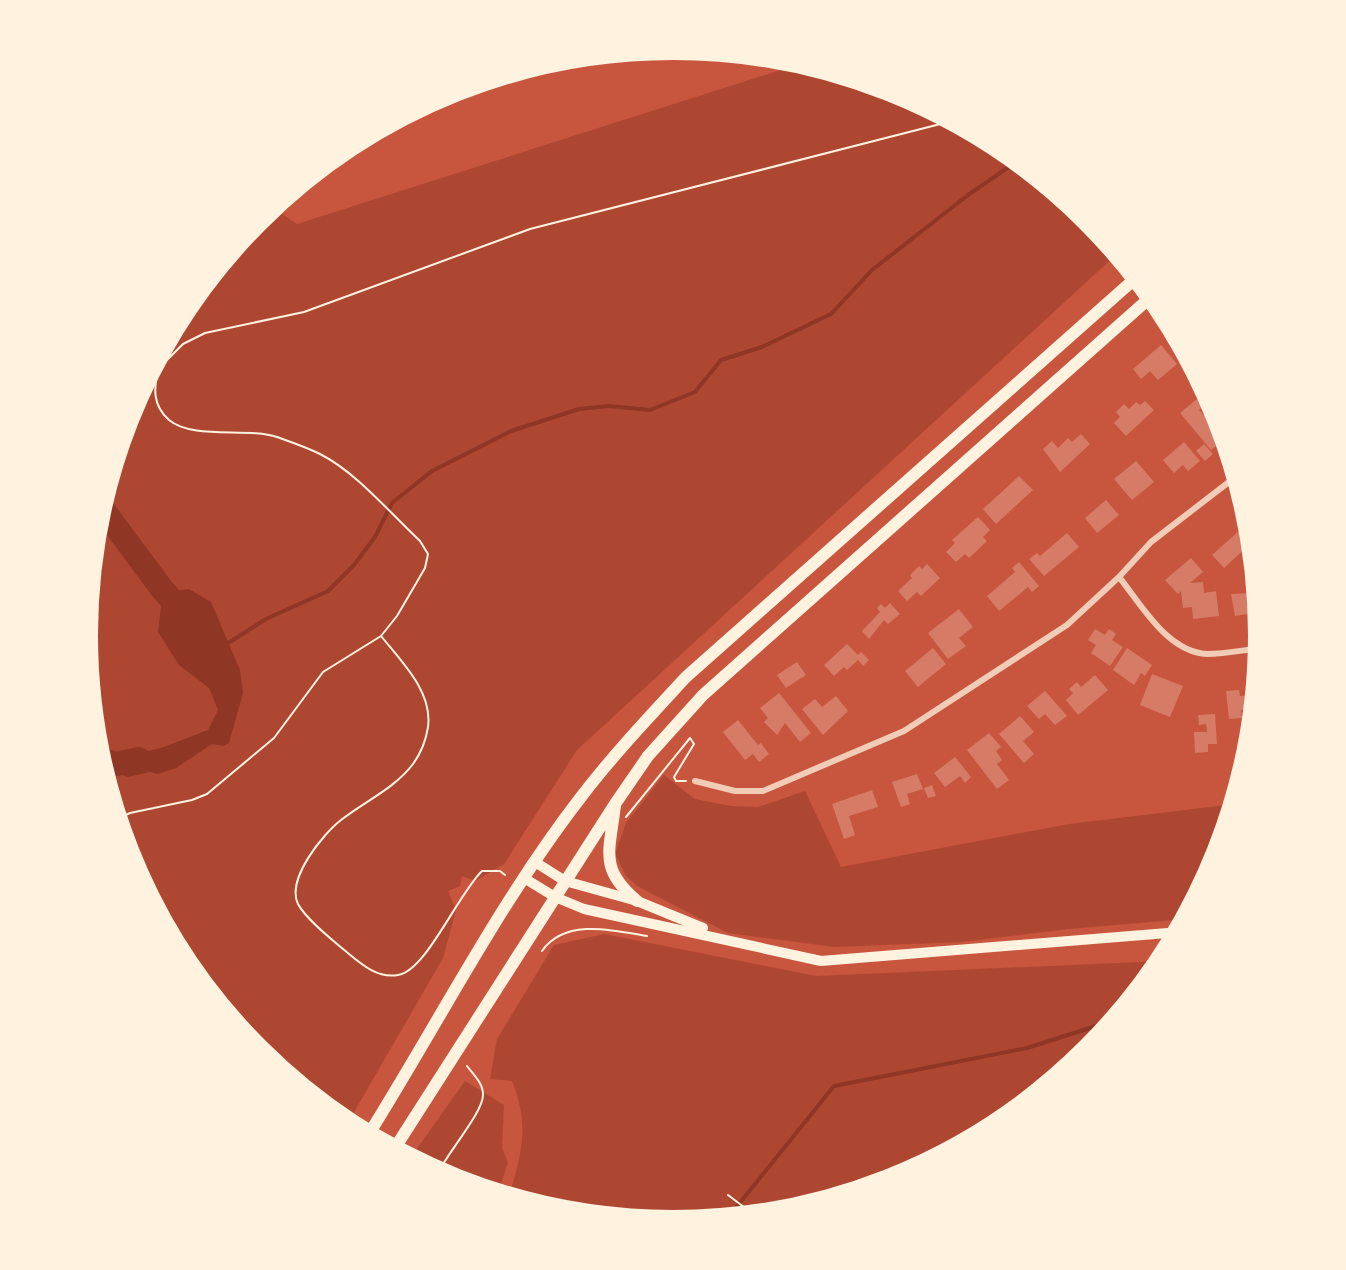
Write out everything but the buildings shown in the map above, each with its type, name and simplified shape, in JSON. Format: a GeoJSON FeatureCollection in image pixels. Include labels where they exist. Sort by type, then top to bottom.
{"type":"FeatureCollection","features":[{"type":"Feature","properties":{"kind":"highway"},"geometry":{"type":"LineString","coordinates":[[371,1130],[524,878],[602,770],[686,677],[1132,281]]}},
{"type":"Feature","properties":{"kind":"highway"},"geometry":{"type":"LineString","coordinates":[[397,1144],[565,881],[648,756],[703,695],[1147,301]]}},
{"type":"Feature","properties":{"kind":"highway"},"geometry":{"type":"LineString","coordinates":[[615,804],[608,863],[612,874],[637,900]]}},
{"type":"Feature","properties":{"kind":"main road"},"geometry":{"type":"LineString","coordinates":[[535,862],[565,881],[637,900],[726,938]]}},
{"type":"Feature","properties":{"kind":"main road"},"geometry":{"type":"LineString","coordinates":[[524,878],[555,897],[584,909],[726,938],[777,953],[821,961],[1170,933]]}},
{"type":"Feature","properties":{"kind":"street"},"geometry":{"type":"LineString","coordinates":[[695,781],[735,791],[763,791],[904,731],[1067,625],[1119,577],[1151,542],[1231,480]]}},
{"type":"Feature","properties":{"kind":"street"},"geometry":{"type":"LineString","coordinates":[[1119,577],[1166,635],[1190,650],[1204,654],[1252,649]]}},
{"type":"Feature","properties":{"kind":"path"},"geometry":{"type":"LineString","coordinates":[[159,368],[183,344],[205,333],[304,312],[530,228],[944,123]]}},
{"type":"Feature","properties":{"kind":"path"},"geometry":{"type":"LineString","coordinates":[[122,816],[192,800],[207,794],[274,738],[323,672],[381,636],[397,616],[425,568],[428,554],[420,541],[395,517],[342,468],[320,454],[273,436],[187,428],[170,421],[160,409],[153,392],[158,370]]}},
{"type":"Feature","properties":{"kind":"path"},"geometry":{"type":"LineString","coordinates":[[381,636],[413,677],[424,698],[428,724],[423,746],[412,765],[392,786],[340,820],[310,855],[295,884],[298,903],[324,933],[363,966],[382,975],[400,975],[416,966],[469,884],[482,871],[500,871],[505,875]]}},
{"type":"Feature","properties":{"kind":"path"},"geometry":{"type":"LineString","coordinates":[[624,821],[690,738],[694,744],[674,777],[676,781],[695,781]]}},
{"type":"Feature","properties":{"kind":"path"},"geometry":{"type":"LineString","coordinates":[[542,951],[556,935],[595,929],[651,937]]}},
{"type":"Feature","properties":{"kind":"path"},"geometry":{"type":"LineString","coordinates":[[441,1166],[480,1108],[483,1095],[481,1085],[467,1066]]}},
{"type":"Feature","properties":{"kind":"path"},"geometry":{"type":"LineString","coordinates":[[728,1195],[747,1210]]}},
{"type":"Feature","properties":{"kind":"shaded area"},"geometry":{"type":"Polygon","coordinates":[[[789,68],[859,86],[929,115],[963,133],[1026,175],[1055,199],[1113,258],[577,750],[504,864],[475,881],[462,876],[460,886],[448,891],[456,910],[443,958],[351,1117],[320,1095],[263,1045],[213,988],[171,925],[138,857],[113,785],[98,711],[95,673],[95,597],[98,559],[105,522],[124,449],[153,379],[171,345],[213,282],[263,225],[278,211],[297,224],[789,68]]]}},
{"type":"Feature","properties":{"kind":"shaded area"},"geometry":{"type":"Polygon","coordinates":[[[189,589],[211,602],[240,670],[243,693],[229,743],[224,746],[212,744],[176,768],[158,774],[150,772],[128,777],[110,771],[108,762],[161,748],[208,730],[218,710],[209,688],[179,665],[158,632],[162,597],[175,591],[189,589]]]}},
{"type":"Feature","properties":{"kind":"shaded area"},"geometry":{"type":"Polygon","coordinates":[[[664,775],[695,799],[731,806],[758,807],[805,791],[841,867],[1069,824],[1227,805],[1208,857],[1178,920],[1068,929],[962,942],[835,947],[728,933],[637,886],[626,876],[615,854],[626,823],[664,775]]]}},
{"type":"Feature","properties":{"kind":"shaded area"},"geometry":{"type":"Polygon","coordinates":[[[604,934],[816,976],[1152,962],[1109,1017],[1055,1071],[995,1117],[929,1155],[859,1184],[786,1203],[749,1210],[711,1213],[635,1213],[597,1210],[510,1191],[522,1140],[521,1112],[512,1081],[490,1079],[497,1039],[554,945],[604,934]]]}},
{"type":"Feature","properties":{"kind":"shaded area"},"geometry":{"type":"Polygon","coordinates":[[[465,1081],[504,1105],[502,1147],[508,1163],[499,1188],[414,1153],[465,1081]]]}},
{"type":"Feature","properties":{"kind":"waterway"},"geometry":{"type":"LineString","coordinates":[[225,645],[266,619],[328,591],[354,565],[375,537],[392,503],[432,471],[511,431],[579,409],[609,406],[650,410],[695,392],[721,360],[762,347],[831,314],[872,270],[968,195],[1012,165]]}},
{"type":"Feature","properties":{"kind":"waterway"},"geometry":{"type":"LineString","coordinates":[[107,514],[162,589],[188,618]]}},
{"type":"Feature","properties":{"kind":"waterway"},"geometry":{"type":"LineString","coordinates":[[108,761],[116,764],[139,759]]}},
{"type":"Feature","properties":{"kind":"waterway"},"geometry":{"type":"LineString","coordinates":[[733,1211],[834,1086],[1027,1048],[1103,1024]]}}]}
